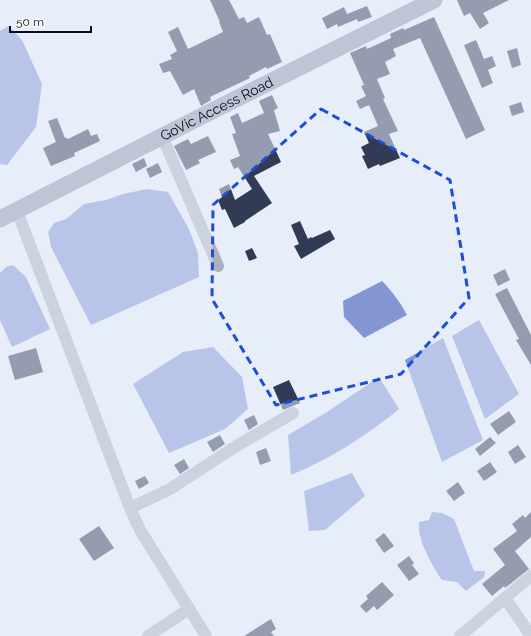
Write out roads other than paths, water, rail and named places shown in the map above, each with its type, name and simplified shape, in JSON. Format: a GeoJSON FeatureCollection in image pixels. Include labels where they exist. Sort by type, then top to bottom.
{"type":"FeatureCollection","features":[{"type":"Feature","properties":{"kind":"main road","name":"GoVic Access Road"},"geometry":{"type":"LineString","coordinates":[[0,219],[413,5],[434,0]]}},
{"type":"Feature","properties":{"kind":"street"},"geometry":{"type":"LineString","coordinates":[[162,136],[218,266]]}},
{"type":"Feature","properties":{"kind":"street"},"geometry":{"type":"LineString","coordinates":[[17,211],[130,508],[140,530],[206,636]]}},
{"type":"Feature","properties":{"kind":"street"},"geometry":{"type":"LineString","coordinates":[[130,508],[170,489],[238,445],[293,413]]}},
{"type":"Feature","properties":{"kind":"street"},"geometry":{"type":"LineString","coordinates":[[460,636],[531,576]]}},
{"type":"Feature","properties":{"kind":"street"},"geometry":{"type":"LineString","coordinates":[[505,598],[531,636]]}},
{"type":"Feature","properties":{"kind":"street"},"geometry":{"type":"LineString","coordinates":[[148,636],[189,609]]}},
{"type":"Feature","properties":{"kind":"water"},"geometry":{"type":"Polygon","coordinates":[[[9,26],[22,40],[42,84],[36,127],[7,165],[0,164],[0,31],[9,26]]]}},
{"type":"Feature","properties":{"kind":"water"},"geometry":{"type":"Polygon","coordinates":[[[147,189],[168,192],[189,229],[198,253],[199,277],[91,325],[51,247],[48,232],[54,223],[66,219],[84,204],[106,200],[123,194],[147,189]]]}},
{"type":"Feature","properties":{"kind":"water"},"geometry":{"type":"Polygon","coordinates":[[[13,265],[26,277],[50,329],[12,347],[0,320],[0,273],[6,267],[13,265]]]}},
{"type":"Feature","properties":{"kind":"water"},"geometry":{"type":"Polygon","coordinates":[[[382,281],[396,297],[407,315],[364,338],[344,317],[343,301],[382,281]]]}},
{"type":"Feature","properties":{"kind":"water"},"geometry":{"type":"Polygon","coordinates":[[[479,320],[519,394],[485,419],[452,336],[479,320]]]}},
{"type":"Feature","properties":{"kind":"water"},"geometry":{"type":"Polygon","coordinates":[[[443,338],[483,440],[442,462],[405,360],[443,338]]]}},
{"type":"Feature","properties":{"kind":"water"},"geometry":{"type":"Polygon","coordinates":[[[213,347],[242,377],[248,409],[225,429],[169,453],[133,384],[183,352],[213,347]]]}},
{"type":"Feature","properties":{"kind":"water"},"geometry":{"type":"Polygon","coordinates":[[[379,377],[399,409],[374,428],[334,454],[291,475],[288,435],[327,412],[379,377]]]}},
{"type":"Feature","properties":{"kind":"water"},"geometry":{"type":"Polygon","coordinates":[[[352,473],[365,496],[325,530],[309,531],[304,491],[352,473]]]}},
{"type":"Feature","properties":{"kind":"water"},"geometry":{"type":"Polygon","coordinates":[[[432,512],[442,513],[454,519],[474,571],[485,571],[484,577],[466,591],[457,582],[442,580],[426,552],[420,537],[419,522],[429,520],[432,512]]]}}]}
